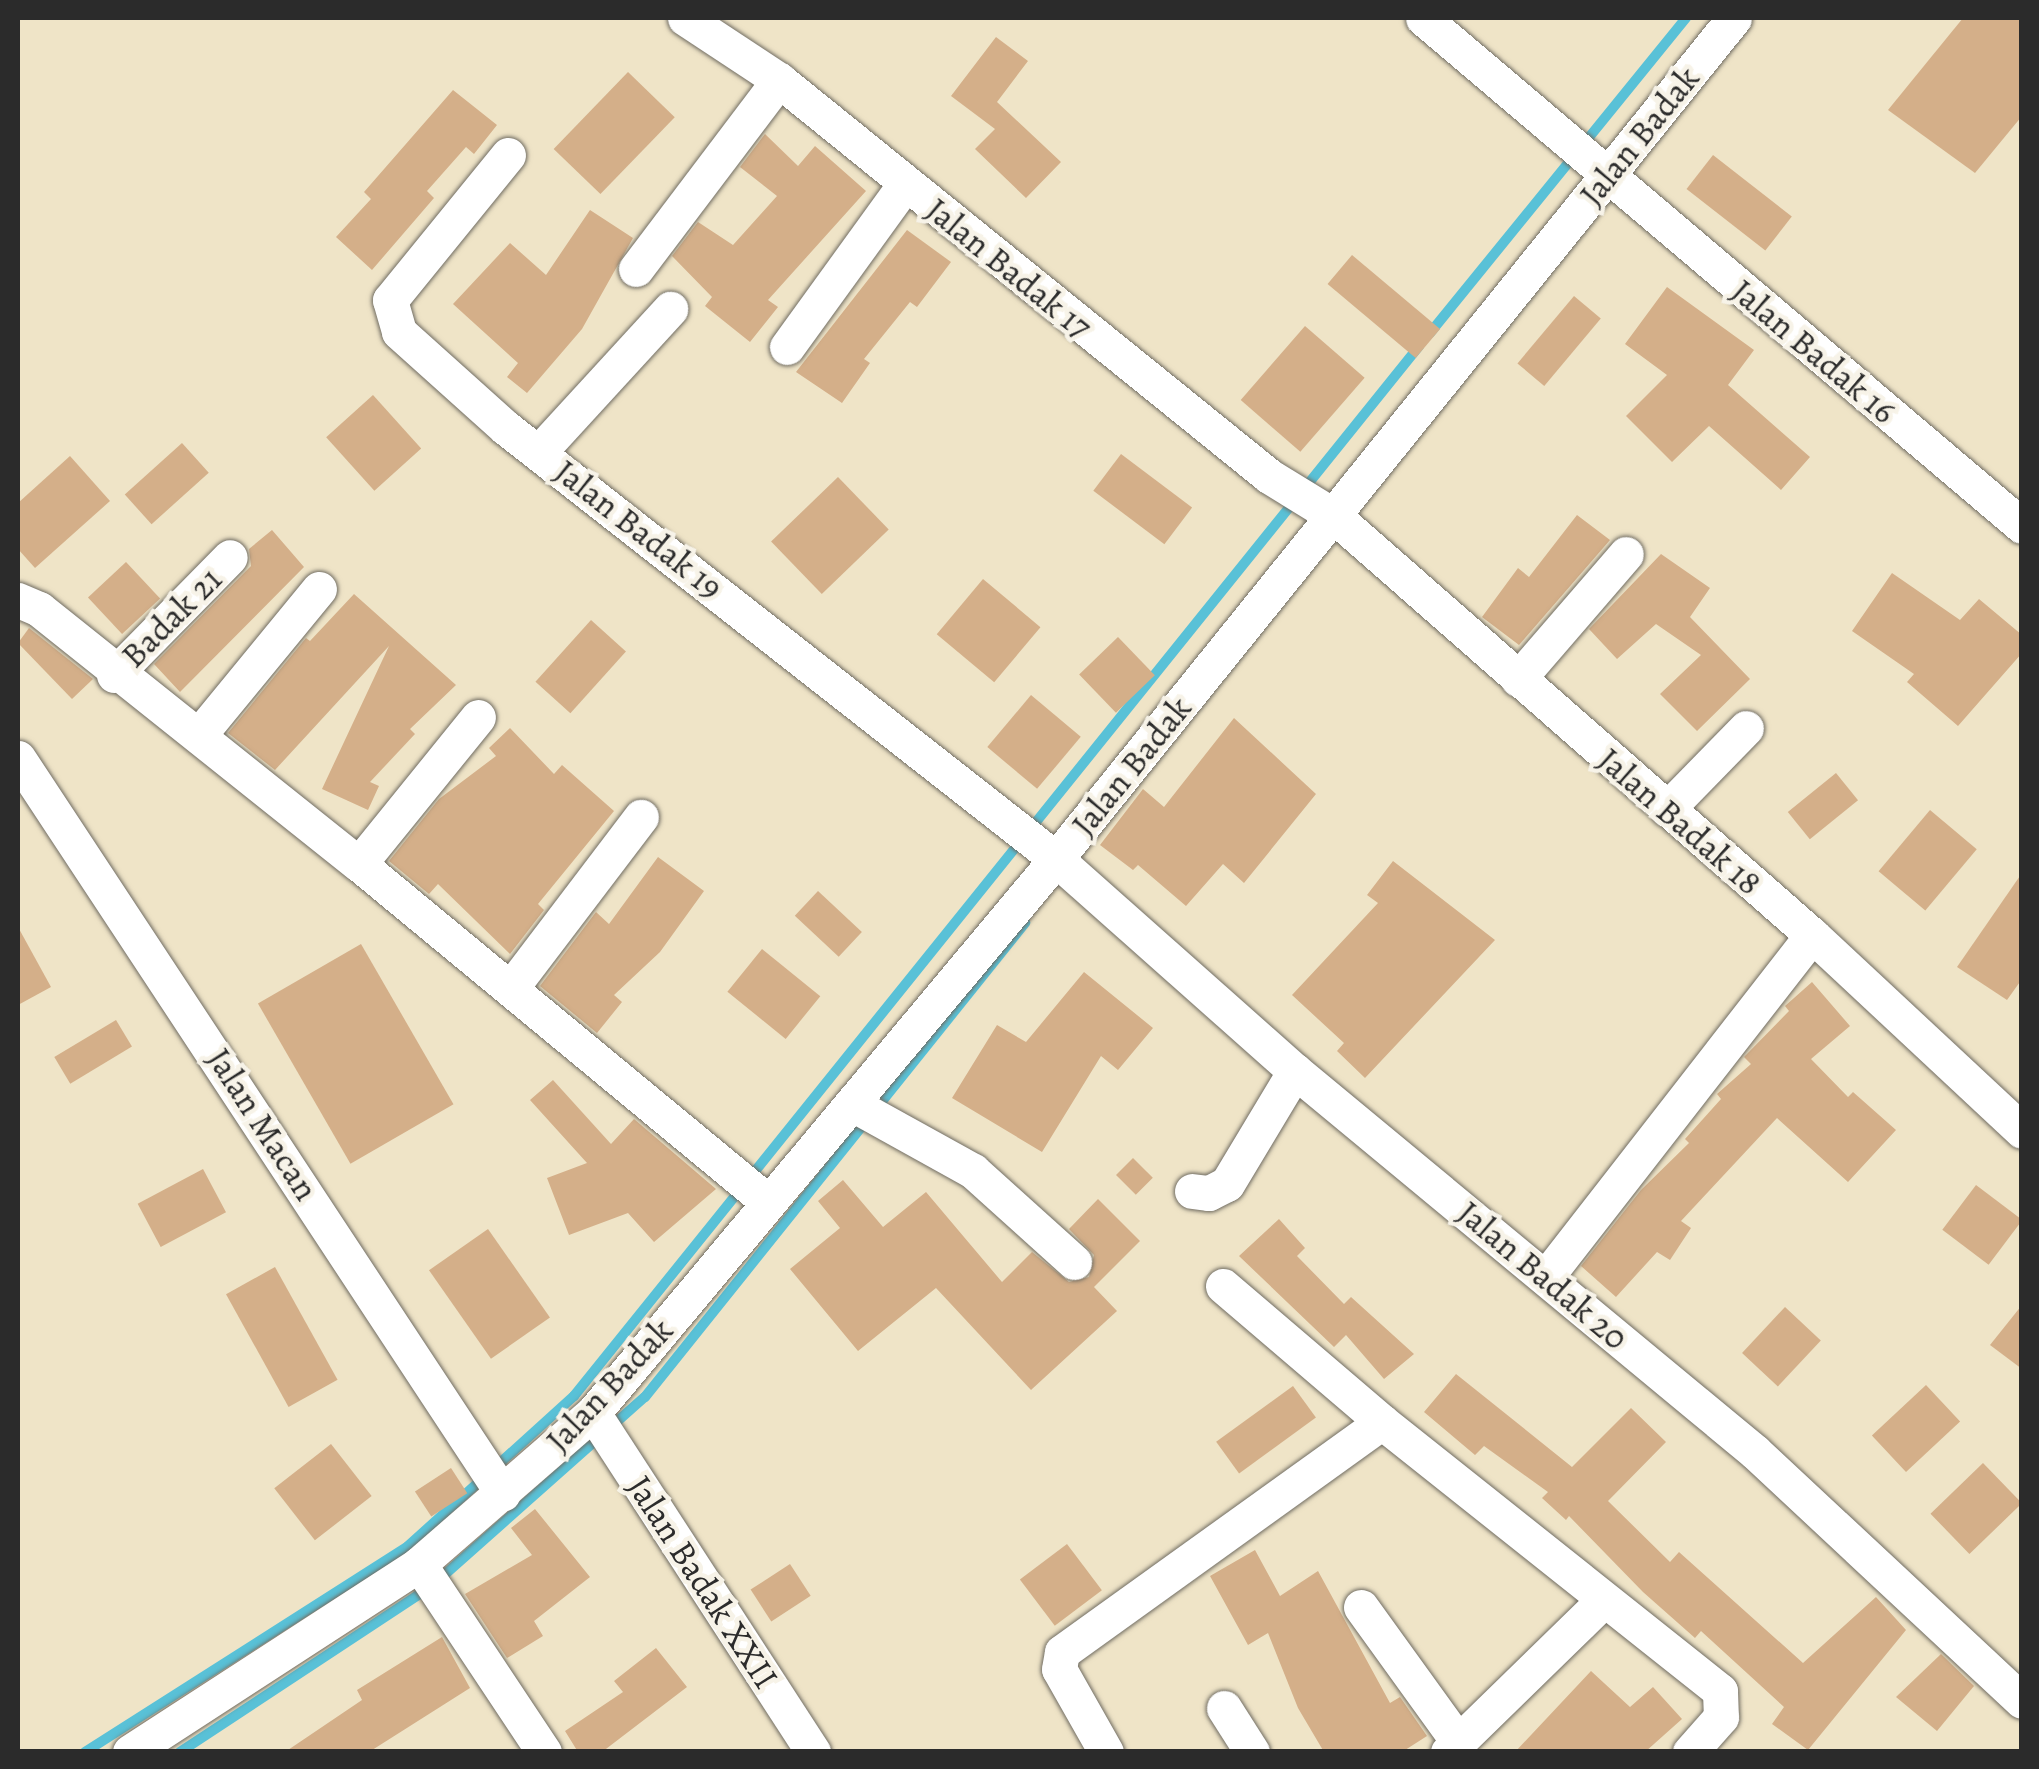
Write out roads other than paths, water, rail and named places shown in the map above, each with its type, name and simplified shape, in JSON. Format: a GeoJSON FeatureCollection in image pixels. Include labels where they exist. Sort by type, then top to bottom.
{"type":"FeatureCollection","features":[{"type":"Feature","properties":{"kind":"street","name":"Jalan Badak 17"},"geometry":{"type":"LineString","coordinates":[[685,18],[779,80],[1270,476],[1334,516]]}},
{"type":"Feature","properties":{"kind":"street","name":"Jalan Badak 16"},"geometry":{"type":"LineString","coordinates":[[1422,18],[2022,526]]}},
{"type":"Feature","properties":{"kind":"street","name":"Jalan Badak"},"geometry":{"type":"LineString","coordinates":[[130,1752],[419,1564],[593,1413],[1056,859],[1734,18]]}},
{"type":"Feature","properties":{"kind":"street"},"geometry":{"type":"LineString","coordinates":[[636,270],[779,80]]}},
{"type":"Feature","properties":{"kind":"street","name":"Jalan Badak 19"},"geometry":{"type":"LineString","coordinates":[[508,155],[390,300],[391,319],[506,428],[540,450],[1056,859]]}},
{"type":"Feature","properties":{"kind":"street"},"geometry":{"type":"LineString","coordinates":[[787,347],[905,184]]}},
{"type":"Feature","properties":{"kind":"street"},"geometry":{"type":"LineString","coordinates":[[540,450],[670,308]]}},
{"type":"Feature","properties":{"kind":"street","name":"Jalan Badak 18"},"geometry":{"type":"LineString","coordinates":[[1334,516],[1812,935],[2022,1132]]}},
{"type":"Feature","properties":{"kind":"street"},"geometry":{"type":"LineString","coordinates":[[1518,680],[1626,554]]}},
{"type":"Feature","properties":{"kind":"street","name":"Badak 21"},"geometry":{"type":"LineString","coordinates":[[18,600],[40,609],[114,674],[230,557]]}},
{"type":"Feature","properties":{"kind":"street"},"geometry":{"type":"LineString","coordinates":[[198,735],[319,589]]}},
{"type":"Feature","properties":{"kind":"street"},"geometry":{"type":"LineString","coordinates":[[114,674],[198,735],[359,864],[768,1202]]}},
{"type":"Feature","properties":{"kind":"street"},"geometry":{"type":"LineString","coordinates":[[359,864],[478,717]]}},
{"type":"Feature","properties":{"kind":"street"},"geometry":{"type":"LineString","coordinates":[[1668,809],[1746,728]]}},
{"type":"Feature","properties":{"kind":"street","name":"Jalan Macan"},"geometry":{"type":"LineString","coordinates":[[18,758],[503,1494]]}},
{"type":"Feature","properties":{"kind":"street"},"geometry":{"type":"LineString","coordinates":[[511,988],[641,817]]}},
{"type":"Feature","properties":{"kind":"street","name":"Jalan Badak 20"},"geometry":{"type":"LineString","coordinates":[[1056,859],[1295,1071],[1755,1452],[2022,1701]]}},
{"type":"Feature","properties":{"kind":"street"},"geometry":{"type":"LineString","coordinates":[[1546,1277],[1812,935]]}},
{"type":"Feature","properties":{"kind":"street"},"geometry":{"type":"LineString","coordinates":[[1192,1191],[1208,1193],[1227,1184],[1295,1071]]}},
{"type":"Feature","properties":{"kind":"street"},"geometry":{"type":"LineString","coordinates":[[854,1105],[973,1172],[1074,1262]]}},
{"type":"Feature","properties":{"kind":"street"},"geometry":{"type":"LineString","coordinates":[[1222,1286],[1382,1422],[1720,1691],[1721,1717],[1690,1752]]}},
{"type":"Feature","properties":{"kind":"street","name":"Jalan Badak XXII"},"geometry":{"type":"LineString","coordinates":[[593,1413],[813,1752]]}},
{"type":"Feature","properties":{"kind":"street"},"geometry":{"type":"LineString","coordinates":[[1106,1752],[1058,1669],[1062,1652],[1382,1422]]}},
{"type":"Feature","properties":{"kind":"street"},"geometry":{"type":"LineString","coordinates":[[419,1564],[544,1752]]}},
{"type":"Feature","properties":{"kind":"street"},"geometry":{"type":"LineString","coordinates":[[1361,1607],[1454,1747],[1604,1600]]}},
{"type":"Feature","properties":{"kind":"street"},"geometry":{"type":"LineString","coordinates":[[1224,1708],[1252,1752]]}},
{"type":"Feature","properties":{"kind":"waterway"},"geometry":{"type":"LineString","coordinates":[[1430,333],[1686,18]]}},
{"type":"Feature","properties":{"kind":"waterway"},"geometry":{"type":"LineString","coordinates":[[85,1752],[408,1546],[574,1396],[1419,346]]}},
{"type":"Feature","properties":{"kind":"waterway"},"geometry":{"type":"LineString","coordinates":[[180,1752],[433,1585],[645,1397],[1025,923]]}}]}
